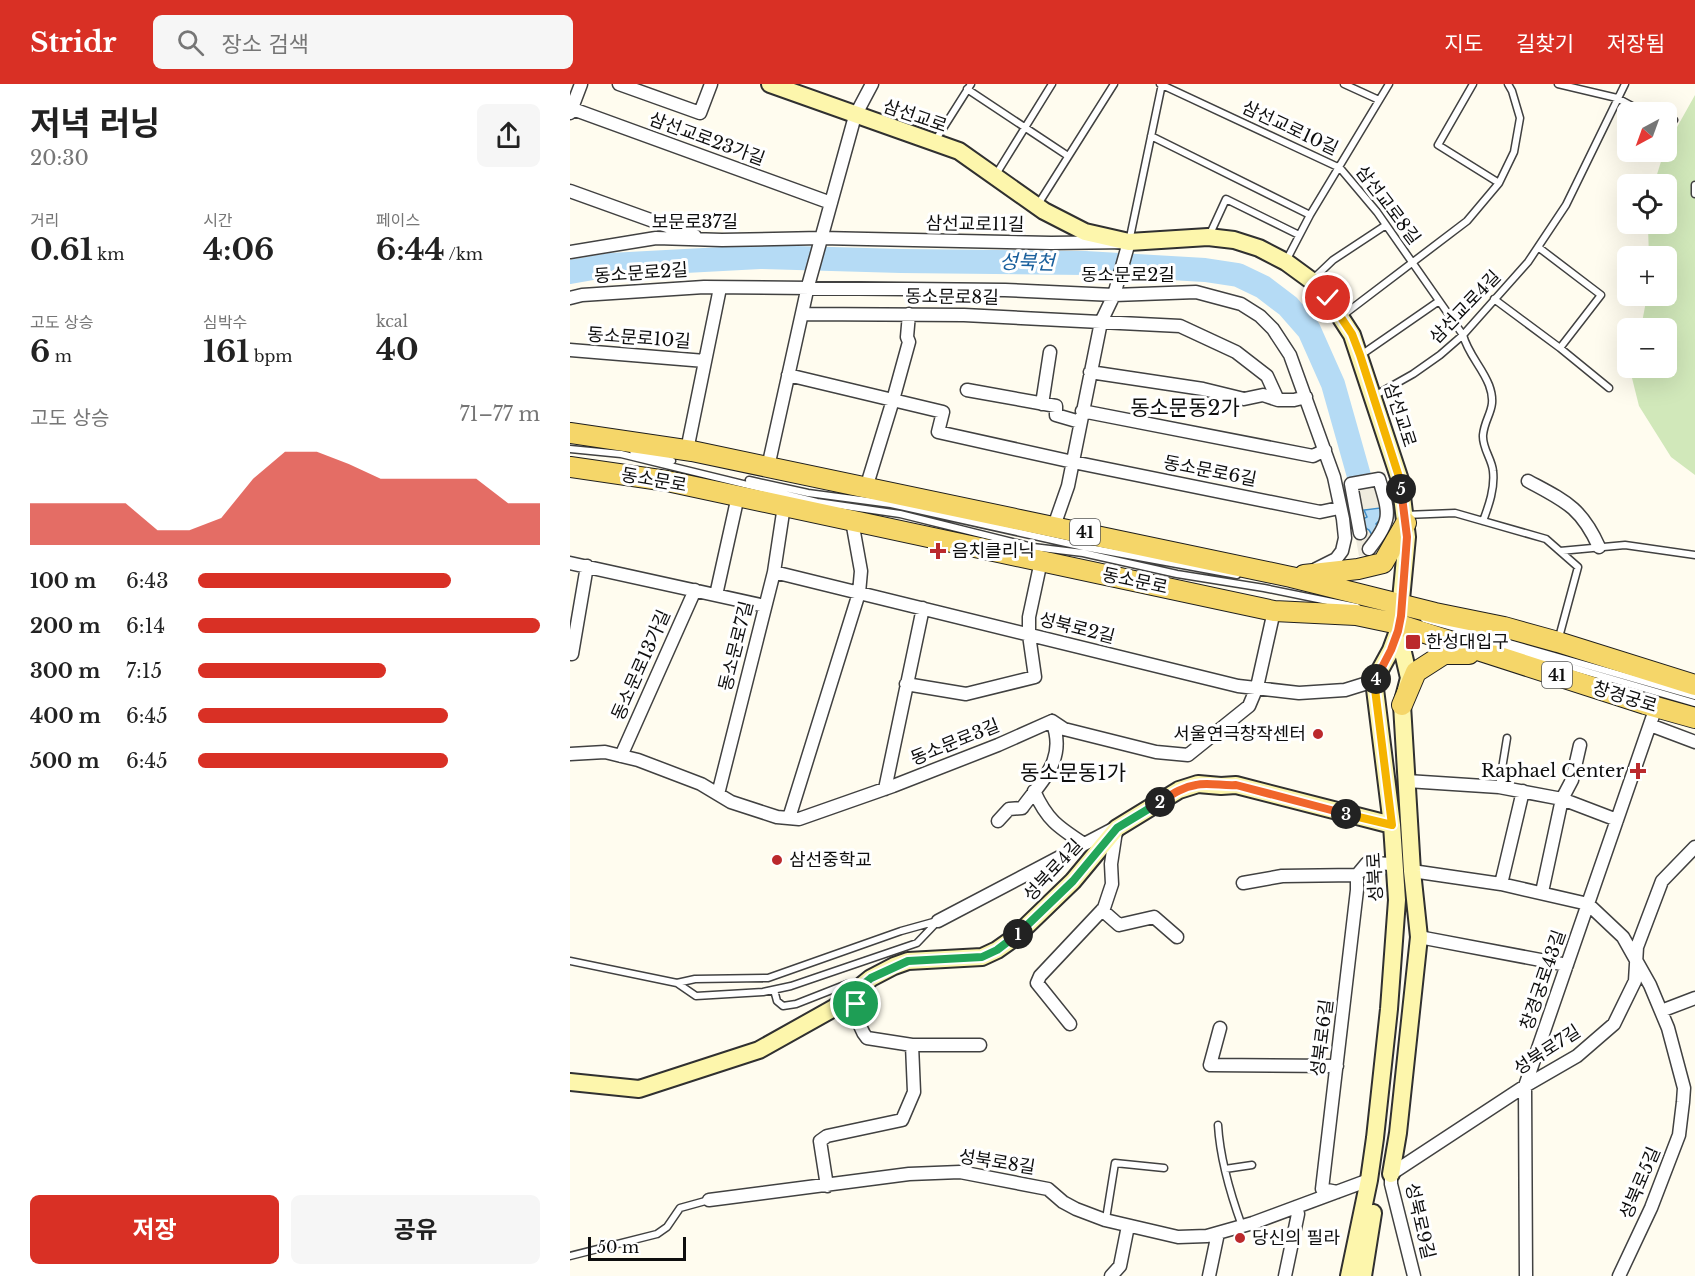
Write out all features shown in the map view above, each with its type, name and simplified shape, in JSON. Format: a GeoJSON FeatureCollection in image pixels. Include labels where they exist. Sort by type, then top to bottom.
{"type":"FeatureCollection","features":[{"type":"Feature","properties":{"kind":"main road","name":"동소문로"},"geometry":{"type":"LineString","coordinates":[[570,433],[687,450],[1054,526],[1293,582],[1403,616],[1419,632]]}},
{"type":"Feature","properties":{"kind":"main road","name":"동소문로"},"geometry":{"type":"LineString","coordinates":[[570,467],[667,481],[1274,611],[1403,616]]}},
{"type":"Feature","properties":{"kind":"main road"},"geometry":{"type":"LineString","coordinates":[[1293,582],[1383,563],[1405,519]]}},
{"type":"Feature","properties":{"kind":"main road","name":"창경궁로"},"geometry":{"type":"LineString","coordinates":[[1403,616],[1558,642],[1695,685]]}},
{"type":"Feature","properties":{"kind":"main road","name":"창경궁로"},"geometry":{"type":"LineString","coordinates":[[1419,632],[1497,656],[1653,716],[1695,718]]}},
{"type":"Feature","properties":{"kind":"main road"},"geometry":{"type":"LineString","coordinates":[[1402,705],[1416,672],[1444,654],[1497,656]]}},
{"type":"Feature","properties":{"kind":"street"},"geometry":{"type":"LineString","coordinates":[[570,110],[581,84]]}},
{"type":"Feature","properties":{"kind":"street"},"geometry":{"type":"LineString","coordinates":[[619,84],[700,113],[711,84]]}},
{"type":"Feature","properties":{"kind":"street","name":"삼선교로"},"geometry":{"type":"LineString","coordinates":[[770,84],[959,151],[1037,206],[1085,232],[1128,247],[1208,237],[1234,240],[1259,248],[1286,262],[1312,281],[1328,298],[1352,334],[1400,480],[1407,537],[1403,616]]}},
{"type":"Feature","properties":{"kind":"street"},"geometry":{"type":"LineString","coordinates":[[768,467],[807,288],[855,116],[872,84]]}},
{"type":"Feature","properties":{"kind":"street","name":"삼선교로23가길"},"geometry":{"type":"LineString","coordinates":[[570,110],[831,203]]}},
{"type":"Feature","properties":{"kind":"street"},"geometry":{"type":"LineString","coordinates":[[570,191],[704,240]]}},
{"type":"Feature","properties":{"kind":"street","name":"보문로37길"},"geometry":{"type":"LineString","coordinates":[[570,252],[656,238],[820,241]]}},
{"type":"Feature","properties":{"kind":"street","name":"삼선교로11길"},"geometry":{"type":"LineString","coordinates":[[820,241],[1040,243],[1128,247]]}},
{"type":"Feature","properties":{"kind":"street"},"geometry":{"type":"LineString","coordinates":[[1054,526],[1068,486],[1101,322],[1115,291],[1128,247]]}},
{"type":"Feature","properties":{"kind":"street","name":"동소문로2길"},"geometry":{"type":"LineString","coordinates":[[570,298],[582,295],[720,288],[807,288],[1196,292],[1241,304],[1260,316],[1290,355],[1334,477],[1343,519],[1345,538],[1342,551],[1336,559],[1293,582]]}},
{"type":"Feature","properties":{"kind":"street","name":"동소문로"},"geometry":{"type":"LineString","coordinates":[[687,450],[720,288]]}},
{"type":"Feature","properties":{"kind":"street","name":"동소문로8길"},"geometry":{"type":"LineString","coordinates":[[801,314],[964,315],[1101,322]]}},
{"type":"Feature","properties":{"kind":"street"},"geometry":{"type":"LineString","coordinates":[[866,488],[909,342],[907,337],[909,314]]}},
{"type":"Feature","properties":{"kind":"street"},"geometry":{"type":"LineString","coordinates":[[1101,322],[1179,326],[1236,352],[1267,376],[1278,400]]}},
{"type":"Feature","properties":{"kind":"street","name":"동소문로10길"},"geometry":{"type":"LineString","coordinates":[[570,350],[705,361]]}},
{"type":"Feature","properties":{"kind":"street"},"geometry":{"type":"LineString","coordinates":[[1042,404],[1050,352]]}},
{"type":"Feature","properties":{"kind":"street"},"geometry":{"type":"LineString","coordinates":[[1090,372],[1203,388],[1244,399],[1263,394],[1278,400],[1306,397]]}},
{"type":"Feature","properties":{"kind":"street"},"geometry":{"type":"LineString","coordinates":[[788,375],[893,400]]}},
{"type":"Feature","properties":{"kind":"street","name":"동소문로6길"},"geometry":{"type":"LineString","coordinates":[[967,390],[1056,406],[1056,415],[1081,417],[1313,456],[1325,450]]}},
{"type":"Feature","properties":{"kind":"street","name":"동소문로6길"},"geometry":{"type":"LineString","coordinates":[[893,400],[943,412],[938,432],[1320,512],[1339,508]]}},
{"type":"Feature","properties":{"kind":"street"},"geometry":{"type":"LineString","coordinates":[[1359,558],[1369,549],[1388,517],[1379,479],[1351,484],[1356,534],[1369,549]]}},
{"type":"Feature","properties":{"kind":"street"},"geometry":{"type":"LineString","coordinates":[[1528,481],[1566,502],[1578,512],[1587,523],[1599,547]]}},
{"type":"Feature","properties":{"kind":"street"},"geometry":{"type":"LineString","coordinates":[[716,595],[738,496]]}},
{"type":"Feature","properties":{"kind":"street","name":"동소문로7길"},"geometry":{"type":"LineString","coordinates":[[718,794],[774,572],[784,506]]}},
{"type":"Feature","properties":{"kind":"street"},"geometry":{"type":"LineString","coordinates":[[789,818],[859,593],[861,571],[852,521]]}},
{"type":"Feature","properties":{"kind":"street"},"geometry":{"type":"LineString","coordinates":[[906,684],[966,694],[1035,677],[1029,617],[1041,561]]}},
{"type":"Feature","properties":{"kind":"street","name":"동소문로13가길"},"geometry":{"type":"LineString","coordinates":[[570,563],[765,606]]}},
{"type":"Feature","properties":{"kind":"street"},"geometry":{"type":"LineString","coordinates":[[572,654],[587,566]]}},
{"type":"Feature","properties":{"kind":"street","name":"성북로2길"},"geometry":{"type":"LineString","coordinates":[[774,572],[1238,686],[1299,693],[1344,690],[1374,681]]}},
{"type":"Feature","properties":{"kind":"street","name":"동소문로13가길"},"geometry":{"type":"LineString","coordinates":[[621,756],[695,590]]}},
{"type":"Feature","properties":{"kind":"street"},"geometry":{"type":"LineString","coordinates":[[885,789],[923,608]]}},
{"type":"Feature","properties":{"kind":"street"},"geometry":{"type":"LineString","coordinates":[[1052,721],[1064,729],[1145,749],[1188,755],[1249,706],[1257,687],[1274,611]]}},
{"type":"Feature","properties":{"kind":"street"},"geometry":{"type":"LineString","coordinates":[[1374,681],[1391,650],[1403,616]]}},
{"type":"Feature","properties":{"kind":"street","name":"성북로"},"geometry":{"type":"LineString","coordinates":[[1363,1276],[1379,1177],[1391,1174],[1398,1133],[1419,937],[1402,705],[1409,678],[1403,616]]}},
{"type":"Feature","properties":{"kind":"street","name":"성북로"},"geometry":{"type":"LineString","coordinates":[[1349,1276],[1369,1180],[1375,1138],[1396,910],[1392,825],[1374,681]]}},
{"type":"Feature","properties":{"kind":"street"},"geometry":{"type":"LineString","coordinates":[[1653,716],[1695,742]]}},
{"type":"Feature","properties":{"kind":"street","name":"창경궁로43길"},"geometry":{"type":"LineString","coordinates":[[1526,1276],[1525,1086],[1653,716]]}},
{"type":"Feature","properties":{"kind":"street"},"geometry":{"type":"LineString","coordinates":[[998,821],[1009,809],[1022,808],[1055,763],[1058,735],[1052,721]]}},
{"type":"Feature","properties":{"kind":"street","name":"동소문로3길"},"geometry":{"type":"LineString","coordinates":[[570,754],[605,752],[638,760],[701,784],[731,802],[777,817],[799,819],[885,789],[998,745],[1052,721]]}},
{"type":"Feature","properties":{"kind":"street"},"geometry":{"type":"LineString","coordinates":[[1542,892],[1562,799],[1572,780],[1580,745]]}},
{"type":"Feature","properties":{"kind":"street"},"geometry":{"type":"LineString","coordinates":[[1407,781],[1499,787],[1523,791],[1562,799],[1617,820]]}},
{"type":"Feature","properties":{"kind":"street","name":"성북로4길"},"geometry":{"type":"LineString","coordinates":[[570,1082],[639,1089],[759,1050],[834,1008],[849,989],[908,961],[982,957],[997,950],[1014,938],[1073,881],[1117,828],[1179,790],[1198,784],[1236,785],[1392,825]]}},
{"type":"Feature","properties":{"kind":"street"},"geometry":{"type":"LineString","coordinates":[[1034,791],[1042,809],[1052,821],[1084,844]]}},
{"type":"Feature","properties":{"kind":"street"},"geometry":{"type":"LineString","coordinates":[[1501,884],[1523,791]]}},
{"type":"Feature","properties":{"kind":"street"},"geometry":{"type":"LineString","coordinates":[[938,921],[1117,828]]}},
{"type":"Feature","properties":{"kind":"street","name":"성북로4길"},"geometry":{"type":"LineString","coordinates":[[1070,1024],[1037,984],[1040,976],[1102,910],[1112,884],[1111,864],[1117,828]]}},
{"type":"Feature","properties":{"kind":"street","name":"성북로7길"},"geometry":{"type":"LineString","coordinates":[[1391,1174],[1525,1086],[1577,1056],[1614,1024],[1635,981],[1636,947],[1662,881],[1695,847]]}},
{"type":"Feature","properties":{"kind":"street"},"geometry":{"type":"LineString","coordinates":[[1243,883],[1282,876],[1357,875],[1367,863],[1413,873]]}},
{"type":"Feature","properties":{"kind":"street","name":"성북로5길"},"geometry":{"type":"LineString","coordinates":[[1413,873],[1501,884],[1588,904],[1623,937],[1650,985],[1668,1028],[1689,1100],[1679,1135],[1651,1208],[1619,1276]]}},
{"type":"Feature","properties":{"kind":"street","name":"성북로6길"},"geometry":{"type":"LineString","coordinates":[[1338,1192],[1322,1189],[1357,875]]}},
{"type":"Feature","properties":{"kind":"street"},"geometry":{"type":"LineString","coordinates":[[1102,910],[1119,925],[1154,917],[1177,937]]}},
{"type":"Feature","properties":{"kind":"street"},"geometry":{"type":"LineString","coordinates":[[1419,937],[1567,965]]}},
{"type":"Feature","properties":{"kind":"street"},"geometry":{"type":"LineString","coordinates":[[849,989],[856,1004],[860,1031],[867,1038],[912,1046],[980,1045]]}},
{"type":"Feature","properties":{"kind":"street"},"geometry":{"type":"LineString","coordinates":[[1661,1011],[1695,998]]}},
{"type":"Feature","properties":{"kind":"street"},"geometry":{"type":"LineString","coordinates":[[1220,1028],[1210,1065],[1337,1066]]}},
{"type":"Feature","properties":{"kind":"street"},"geometry":{"type":"LineString","coordinates":[[827,1186],[820,1141],[827,1136],[902,1120],[914,1092],[912,1046]]}},
{"type":"Feature","properties":{"kind":"street"},"geometry":{"type":"LineString","coordinates":[[1375,1138],[1391,1174]]}},
{"type":"Feature","properties":{"kind":"street","name":"성북로8길"},"geometry":{"type":"LineString","coordinates":[[709,1200],[909,1174],[960,1172],[1048,1189],[1063,1202],[1076,1209],[1106,1220],[1179,1237],[1207,1236],[1242,1226],[1369,1180]]}},
{"type":"Feature","properties":{"kind":"street","name":"성북로9길"},"geometry":{"type":"LineString","coordinates":[[1391,1174],[1391,1184],[1414,1276]]}},
{"type":"Feature","properties":{"kind":"street"},"geometry":{"type":"LineString","coordinates":[[1285,1276],[1298,1214],[1296,1207]]}},
{"type":"Feature","properties":{"kind":"street"},"geometry":{"type":"LineString","coordinates":[[1111,1276],[1119,1266],[1128,1226]]}},
{"type":"Feature","properties":{"kind":"street"},"geometry":{"type":"LineString","coordinates":[[1209,1276],[1218,1233]]}},
{"type":"Feature","properties":{"kind":"lane"},"geometry":{"type":"LineString","coordinates":[[994,176],[1052,84]]}},
{"type":"Feature","properties":{"kind":"lane"},"geometry":{"type":"LineString","coordinates":[[1037,206],[1114,84]]}},
{"type":"Feature","properties":{"kind":"lane","name":"삼선교로10길"},"geometry":{"type":"LineString","coordinates":[[1128,247],[1161,84],[1340,168]]}},
{"type":"Feature","properties":{"kind":"lane"},"geometry":{"type":"LineString","coordinates":[[1344,84],[1379,100]]}},
{"type":"Feature","properties":{"kind":"lane","name":"삼선교로8길"},"geometry":{"type":"LineString","coordinates":[[1286,262],[1310,214],[1389,84]]}},
{"type":"Feature","properties":{"kind":"lane"},"geometry":{"type":"LineString","coordinates":[[1473,84],[1438,145],[1499,183]]}},
{"type":"Feature","properties":{"kind":"lane"},"geometry":{"type":"LineString","coordinates":[[1341,316],[1467,221],[1499,183],[1514,152],[1520,118],[1508,84]]}},
{"type":"Feature","properties":{"kind":"lane"},"geometry":{"type":"LineString","coordinates":[[1558,84],[1566,84],[1624,102]]}},
{"type":"Feature","properties":{"kind":"lane","name":"삼선교로4길"},"geometry":{"type":"LineString","coordinates":[[1374,397],[1413,374],[1463,335],[1528,262],[1566,205],[1625,84]]}},
{"type":"Feature","properties":{"kind":"lane"},"geometry":{"type":"LineString","coordinates":[[934,144],[969,87],[1024,128],[1068,156]]}},
{"type":"Feature","properties":{"kind":"lane"},"geometry":{"type":"LineString","coordinates":[[1151,136],[1310,214]]}},
{"type":"Feature","properties":{"kind":"lane","name":"삼선교로8길"},"geometry":{"type":"LineString","coordinates":[[1340,168],[1386,225],[1463,335],[1467,349],[1477,362],[1489,386],[1492,408],[1483,435],[1487,454],[1494,469],[1492,495],[1483,521]]}},
{"type":"Feature","properties":{"kind":"lane"},"geometry":{"type":"LineString","coordinates":[[1695,185],[1695,194]]}},
{"type":"Feature","properties":{"kind":"lane"},"geometry":{"type":"LineString","coordinates":[[1208,237],[1226,199],[1299,235]]}},
{"type":"Feature","properties":{"kind":"lane"},"geometry":{"type":"LineString","coordinates":[[1312,281],[1333,260],[1386,225]]}},
{"type":"Feature","properties":{"kind":"lane"},"geometry":{"type":"LineString","coordinates":[[1538,248],[1601,295],[1560,348]]}},
{"type":"Feature","properties":{"kind":"lane"},"geometry":{"type":"LineString","coordinates":[[1494,299],[1609,388]]}},
{"type":"Feature","properties":{"kind":"lane"},"geometry":{"type":"LineString","coordinates":[[1360,355],[1439,301]]}},
{"type":"Feature","properties":{"kind":"lane"},"geometry":{"type":"LineString","coordinates":[[570,442],[617,447],[808,493],[891,504],[1084,547],[1244,576]]}},
{"type":"Feature","properties":{"kind":"lane"},"geometry":{"type":"LineString","coordinates":[[570,449],[621,454],[816,502],[900,514],[1033,547],[1083,553],[1177,574],[1403,616],[1695,696]]}},
{"type":"Feature","properties":{"kind":"lane"},"geometry":{"type":"LineString","coordinates":[[1405,519],[1455,513],[1546,539],[1578,567],[1558,642]]}},
{"type":"Feature","properties":{"kind":"lane"},"geometry":{"type":"LineString","coordinates":[[1560,551],[1625,545],[1695,555]]}},
{"type":"Feature","properties":{"kind":"lane"},"geometry":{"type":"LineString","coordinates":[[1403,616],[1695,703]]}},
{"type":"Feature","properties":{"kind":"lane"},"geometry":{"type":"LineString","coordinates":[[1499,787],[1507,738]]}},
{"type":"Feature","properties":{"kind":"lane"},"geometry":{"type":"LineString","coordinates":[[677,983],[695,979],[768,978],[901,931],[938,921]]}},
{"type":"Feature","properties":{"kind":"lane"},"geometry":{"type":"LineString","coordinates":[[570,961],[677,983],[696,996],[774,990],[917,943],[938,921]]}},
{"type":"Feature","properties":{"kind":"lane"},"geometry":{"type":"LineString","coordinates":[[774,990],[777,1001],[783,1006],[849,989]]}},
{"type":"Feature","properties":{"kind":"lane"},"geometry":{"type":"LineString","coordinates":[[1218,1125],[1219,1146],[1242,1226]]}},
{"type":"Feature","properties":{"kind":"lane"},"geometry":{"type":"LineString","coordinates":[[1106,1220],[1115,1163],[1164,1168]]}},
{"type":"Feature","properties":{"kind":"lane"},"geometry":{"type":"LineString","coordinates":[[1225,1169],[1252,1165]]}},
{"type":"Feature","properties":{"kind":"lane"},"geometry":{"type":"LineString","coordinates":[[570,1256],[657,1234],[667,1227],[680,1208],[709,1200]]}},
{"type":"Feature","properties":{"kind":"green space"},"geometry":{"type":"Polygon","coordinates":[[[1695,95],[1695,475],[1671,457],[1639,406],[1632,378],[1677,378],[1677,318],[1643,318],[1645,306],[1677,306],[1677,246],[1649,246],[1648,234],[1677,234],[1677,174],[1657,174],[1661,162],[1677,162],[1677,127],[1695,95]]]}},
{"type":"Feature","properties":{"kind":"shaded area"},"geometry":{"type":"Polygon","coordinates":[[[1385,472],[1395,513],[1394,524],[1386,545],[1377,555],[1359,556],[1345,479],[1385,472]]]}},
{"type":"Feature","properties":{"kind":"water"},"geometry":{"type":"Polygon","coordinates":[[[1380,508],[1381,519],[1376,524],[1378,528],[1372,535],[1362,526],[1363,519],[1367,517],[1364,510],[1380,508]]]}},
{"type":"Feature","properties":{"kind":"waterway","name":"성북천"},"geometry":{"type":"LineString","coordinates":[[570,272],[610,265],[760,257],[1085,263],[1205,270],[1238,275],[1263,287],[1288,306],[1309,330],[1333,384],[1359,476]]}},
{"type":"Feature","properties":{"kind":"place","name":"음치클리닉"},"geometry":{"type":"Point","coordinates":[938,551]}},
{"type":"Feature","properties":{"kind":"place","name":"한성대입구"},"geometry":{"type":"Point","coordinates":[1413,642]}},
{"type":"Feature","properties":{"kind":"place","name":"서울연극창작센터"},"geometry":{"type":"Point","coordinates":[1318,734]}},
{"type":"Feature","properties":{"kind":"place","name":"Raphael Center"},"geometry":{"type":"Point","coordinates":[1638,771]}},
{"type":"Feature","properties":{"kind":"place","name":"삼선중학교"},"geometry":{"type":"Point","coordinates":[777,860]}},
{"type":"Feature","properties":{"kind":"place","name":"당신의 필라"},"geometry":{"type":"Point","coordinates":[1240,1238]}},
{"type":"Feature","properties":{"kind":"district","name":"동소문동2가"},"geometry":{"type":"Point","coordinates":[1185,408]}},
{"type":"Feature","properties":{"kind":"district","name":"동소문동1가"},"geometry":{"type":"Point","coordinates":[1073,773]}},
{"type":"Feature","properties":{"kind":"route"},"geometry":{"type":"LineString","coordinates":[[856,1004],[851,995],[871,978],[894,966],[908,961],[982,957],[997,950],[1014,938],[1073,881],[1117,828],[1179,790],[1198,784],[1236,785],[1392,825],[1374,681],[1391,650],[1398,631],[1407,537],[1405,515],[1400,480],[1360,355],[1352,334],[1328,298]]}}]}
